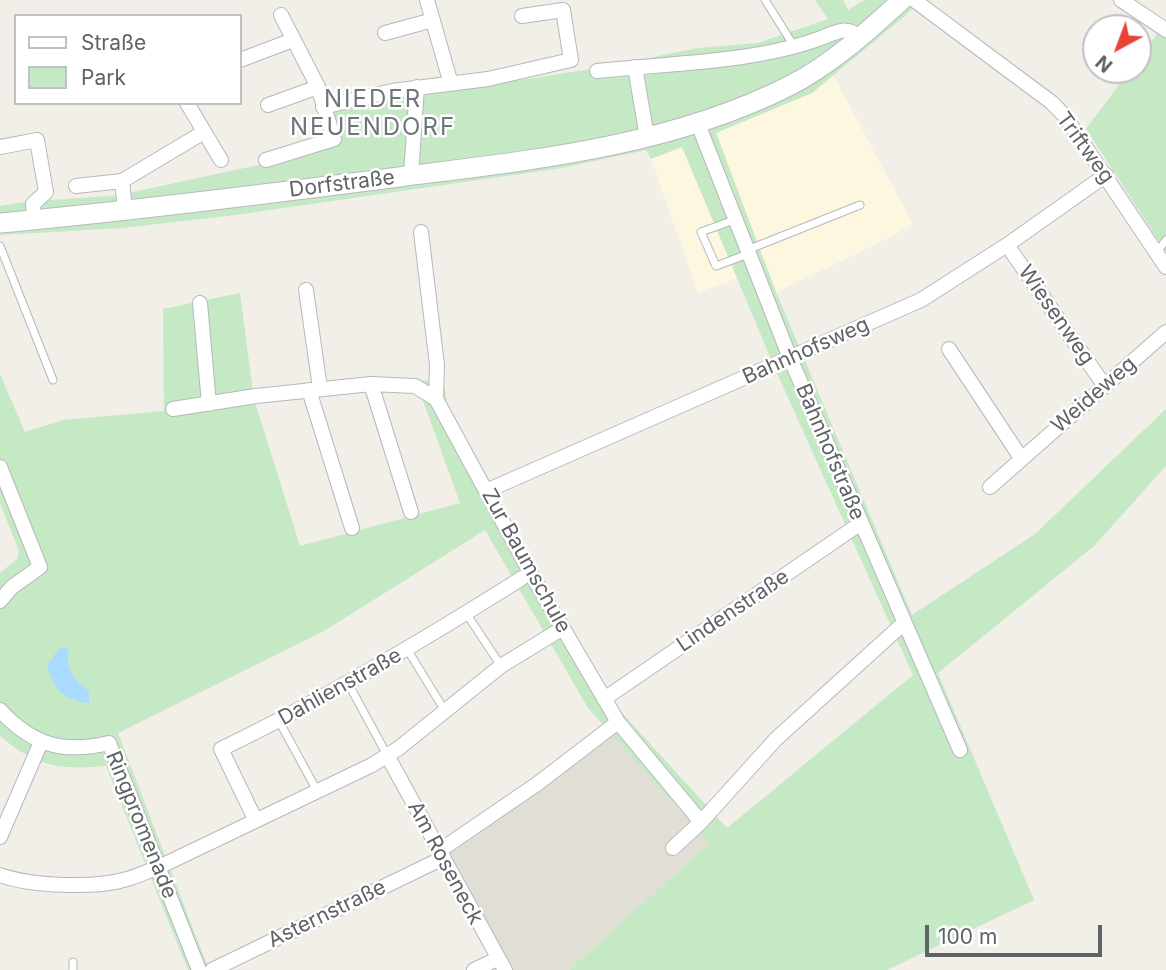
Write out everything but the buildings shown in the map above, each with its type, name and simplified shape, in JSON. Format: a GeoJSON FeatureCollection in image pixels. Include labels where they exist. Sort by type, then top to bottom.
{"type":"FeatureCollection","features":[{"type":"Feature","properties":{"kind":"main road","name":"Dorfstraße"},"geometry":{"type":"LineString","coordinates":[[0,223],[563,155],[648,137],[698,124],[789,86],[859,38],[902,0]]}},
{"type":"Feature","properties":{"kind":"street"},"geometry":{"type":"LineString","coordinates":[[427,0],[451,83]]}},
{"type":"Feature","properties":{"kind":"street","name":"Triftweg"},"geometry":{"type":"LineString","coordinates":[[914,0],[1051,102],[1070,122],[1166,267]]}},
{"type":"Feature","properties":{"kind":"street"},"geometry":{"type":"LineString","coordinates":[[1121,0],[1166,30]]}},
{"type":"Feature","properties":{"kind":"street"},"geometry":{"type":"LineString","coordinates":[[323,107],[417,87],[516,74],[571,60],[563,10],[522,16]]}},
{"type":"Feature","properties":{"kind":"street"},"geometry":{"type":"LineString","coordinates":[[266,160],[334,139],[317,87],[281,15]]}},
{"type":"Feature","properties":{"kind":"street"},"geometry":{"type":"LineString","coordinates":[[385,33],[433,20]]}},
{"type":"Feature","properties":{"kind":"street"},"geometry":{"type":"LineString","coordinates":[[597,71],[765,55],[844,29],[854,31],[859,38]]}},
{"type":"Feature","properties":{"kind":"street"},"geometry":{"type":"LineString","coordinates":[[242,59],[293,40]]}},
{"type":"Feature","properties":{"kind":"street"},"geometry":{"type":"LineString","coordinates":[[635,67],[648,137]]}},
{"type":"Feature","properties":{"kind":"street"},"geometry":{"type":"LineString","coordinates":[[268,106],[317,87]]}},
{"type":"Feature","properties":{"kind":"street"},"geometry":{"type":"LineString","coordinates":[[411,175],[417,87]]}},
{"type":"Feature","properties":{"kind":"street"},"geometry":{"type":"LineString","coordinates":[[188,105],[221,160]]}},
{"type":"Feature","properties":{"kind":"street","name":"Bahnhofstraße"},"geometry":{"type":"LineString","coordinates":[[698,124],[790,358],[960,750]]}},
{"type":"Feature","properties":{"kind":"street"},"geometry":{"type":"LineString","coordinates":[[76,186],[122,181],[204,132]]}},
{"type":"Feature","properties":{"kind":"street"},"geometry":{"type":"LineString","coordinates":[[0,147],[37,140],[46,192],[33,204],[34,220]]}},
{"type":"Feature","properties":{"kind":"street","name":"Bahnhofsweg"},"geometry":{"type":"LineString","coordinates":[[486,491],[921,300],[1007,245],[1106,175]]}},
{"type":"Feature","properties":{"kind":"street"},"geometry":{"type":"LineString","coordinates":[[122,181],[125,210]]}},
{"type":"Feature","properties":{"kind":"street"},"geometry":{"type":"LineString","coordinates":[[173,410],[314,389],[371,384],[415,386],[436,399],[437,365],[422,232]]}},
{"type":"Feature","properties":{"kind":"street","name":"Wiesenweg"},"geometry":{"type":"LineString","coordinates":[[1007,245],[1104,385]]}},
{"type":"Feature","properties":{"kind":"street"},"geometry":{"type":"LineString","coordinates":[[306,290],[314,389],[352,528]]}},
{"type":"Feature","properties":{"kind":"street"},"geometry":{"type":"LineString","coordinates":[[201,303],[209,404]]}},
{"type":"Feature","properties":{"kind":"street","name":"Weideweg"},"geometry":{"type":"LineString","coordinates":[[990,487],[1166,332]]}},
{"type":"Feature","properties":{"kind":"street"},"geometry":{"type":"LineString","coordinates":[[949,349],[1021,458]]}},
{"type":"Feature","properties":{"kind":"street"},"geometry":{"type":"LineString","coordinates":[[371,384],[411,512]]}},
{"type":"Feature","properties":{"kind":"street","name":"Zur Baumschule"},"geometry":{"type":"LineString","coordinates":[[436,399],[618,722],[701,822]]}},
{"type":"Feature","properties":{"kind":"street"},"geometry":{"type":"LineString","coordinates":[[0,467],[40,567],[12,587],[0,601]]}},
{"type":"Feature","properties":{"kind":"street","name":"Lindenstraße"},"geometry":{"type":"LineString","coordinates":[[604,699],[861,523]]}},
{"type":"Feature","properties":{"kind":"street","name":"Dahlienstraße"},"geometry":{"type":"LineString","coordinates":[[255,819],[221,749],[348,683],[522,578]]}},
{"type":"Feature","properties":{"kind":"street"},"geometry":{"type":"LineString","coordinates":[[673,848],[701,822],[776,739],[904,623]]}},
{"type":"Feature","properties":{"kind":"street"},"geometry":{"type":"LineString","coordinates":[[0,875],[27,882],[78,885],[125,880],[159,867],[316,789],[372,765],[501,666],[563,628]]}},
{"type":"Feature","properties":{"kind":"street","name":"Ringpromenade"},"geometry":{"type":"LineString","coordinates":[[0,710],[19,729],[41,742],[71,748],[88,748],[109,743],[199,970]]}},
{"type":"Feature","properties":{"kind":"street"},"geometry":{"type":"LineString","coordinates":[[441,855],[618,722]]}},
{"type":"Feature","properties":{"kind":"street"},"geometry":{"type":"LineString","coordinates":[[0,837],[41,742]]}},
{"type":"Feature","properties":{"kind":"street","name":"Am Roseneck"},"geometry":{"type":"LineString","coordinates":[[387,755],[501,965]]}},
{"type":"Feature","properties":{"kind":"street","name":"Asternstraße"},"geometry":{"type":"LineString","coordinates":[[212,970],[441,855]]}},
{"type":"Feature","properties":{"kind":"street"},"geometry":{"type":"LineString","coordinates":[[474,970],[501,965]]}},
{"type":"Feature","properties":{"kind":"lane"},"geometry":{"type":"LineString","coordinates":[[765,0],[794,47]]}},
{"type":"Feature","properties":{"kind":"lane"},"geometry":{"type":"LineString","coordinates":[[734,220],[701,232],[716,266],[860,205]]}},
{"type":"Feature","properties":{"kind":"lane"},"geometry":{"type":"LineString","coordinates":[[1157,253],[1166,240]]}},
{"type":"Feature","properties":{"kind":"lane"},"geometry":{"type":"LineString","coordinates":[[0,246],[53,380]]}},
{"type":"Feature","properties":{"kind":"lane"},"geometry":{"type":"LineString","coordinates":[[466,613],[501,666]]}},
{"type":"Feature","properties":{"kind":"lane"},"geometry":{"type":"LineString","coordinates":[[407,649],[445,711]]}},
{"type":"Feature","properties":{"kind":"lane"},"geometry":{"type":"LineString","coordinates":[[348,683],[387,755]]}},
{"type":"Feature","properties":{"kind":"lane"},"geometry":{"type":"LineString","coordinates":[[279,721],[316,789]]}},
{"type":"Feature","properties":{"kind":"shaded area"},"geometry":{"type":"Polygon","coordinates":[[[833,75],[913,224],[776,292],[716,132],[812,93],[833,75]]]}},
{"type":"Feature","properties":{"kind":"shaded area"},"geometry":{"type":"Polygon","coordinates":[[[682,147],[737,278],[698,293],[651,159],[682,147]]]}},
{"type":"Feature","properties":{"kind":"shaded area"},"geometry":{"type":"Polygon","coordinates":[[[609,731],[709,843],[569,970],[513,970],[446,855],[609,731]]]}},
{"type":"Feature","properties":{"kind":"green space"},"geometry":{"type":"Polygon","coordinates":[[[815,0],[843,0],[848,10],[865,0],[920,0],[906,15],[812,93],[716,133],[776,292],[912,615],[1035,534],[1166,409],[1166,466],[1094,546],[938,673],[1034,900],[887,970],[569,970],[709,843],[588,708],[485,530],[324,631],[118,733],[209,970],[188,970],[106,766],[49,764],[26,754],[0,736],[0,573],[17,559],[19,551],[0,503],[0,374],[25,432],[63,420],[164,411],[163,309],[240,293],[254,399],[300,546],[460,503],[416,381],[443,379],[448,410],[601,690],[727,828],[913,675],[776,371],[682,147],[651,159],[646,150],[562,168],[235,215],[122,228],[0,235],[0,206],[119,195],[263,164],[339,142],[328,110],[604,67],[698,48],[758,43],[828,19],[815,0]]]}},
{"type":"Feature","properties":{"kind":"green space"},"geometry":{"type":"Polygon","coordinates":[[[1166,22],[1166,252],[1086,129],[1120,84],[1152,84],[1152,40],[1166,22]]]}},
{"type":"Feature","properties":{"kind":"water"},"geometry":{"type":"Polygon","coordinates":[[[60,647],[69,649],[69,668],[79,683],[89,691],[89,703],[73,700],[53,681],[47,666],[60,647]]]}},
{"type":"Feature","properties":{"kind":"district","name":"NIEDER NEUENDORF"},"geometry":{"type":"Point","coordinates":[373,114]}}]}
